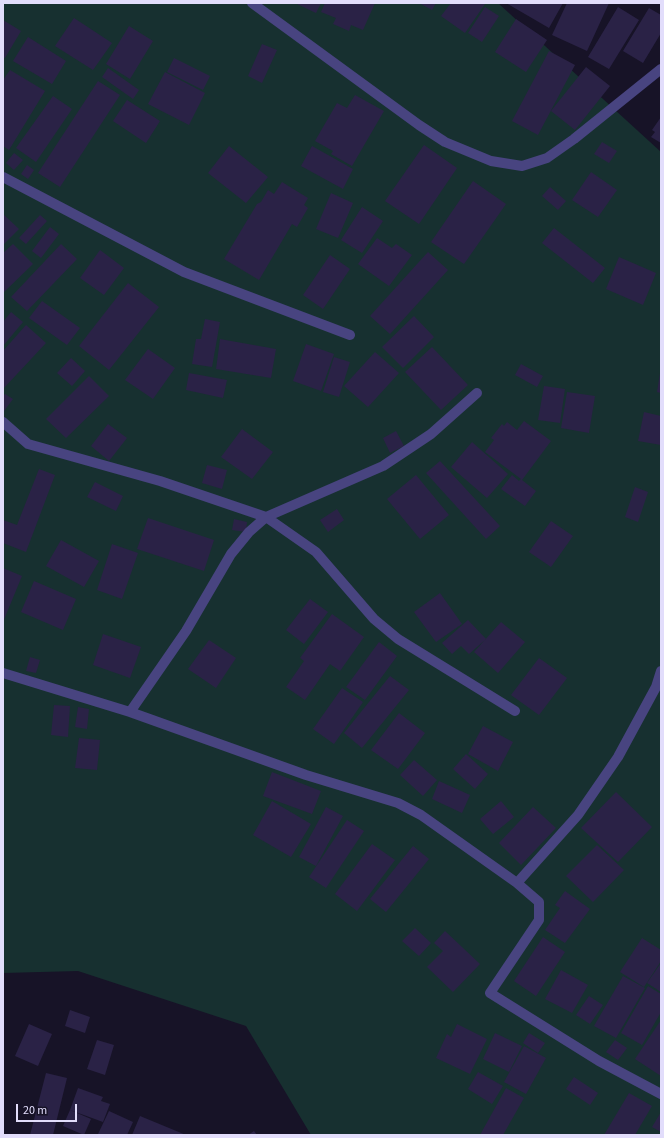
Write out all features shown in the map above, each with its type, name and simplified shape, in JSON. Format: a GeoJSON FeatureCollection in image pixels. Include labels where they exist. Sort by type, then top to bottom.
{"type":"FeatureCollection","features":[{"type":"Feature","properties":{"kind":"street"},"geometry":{"type":"LineString","coordinates":[[252,3],[419,125],[445,142],[491,161],[522,166],[546,158],[574,139],[661,69]]}},
{"type":"Feature","properties":{"kind":"street"},"geometry":{"type":"LineString","coordinates":[[3,177],[184,272],[350,335]]}},
{"type":"Feature","properties":{"kind":"street"},"geometry":{"type":"LineString","coordinates":[[130,712],[186,631],[231,554],[249,532],[266,517],[383,466],[431,434],[477,393]]}},
{"type":"Feature","properties":{"kind":"street"},"geometry":{"type":"LineString","coordinates":[[3,422],[28,444],[160,482],[266,517],[316,552],[374,619],[398,639],[515,711]]}},
{"type":"Feature","properties":{"kind":"street"},"geometry":{"type":"LineString","coordinates":[[516,883],[578,815],[618,757],[656,687],[661,671]]}},
{"type":"Feature","properties":{"kind":"street"},"geometry":{"type":"LineString","coordinates":[[3,673],[130,712],[306,775],[398,803],[421,815],[516,883],[539,902],[539,920],[490,993],[599,1061],[661,1094]]}},
{"type":"Feature","properties":{"kind":"green space"},"geometry":{"type":"Polygon","coordinates":[[[3,3],[498,3],[661,152],[661,1135],[311,1135],[246,1026],[78,971],[3,973],[3,3]]]}},
{"type":"Feature","properties":{"kind":"building"},"geometry":{"type":"Polygon","coordinates":[[[295,3],[321,3],[316,13],[295,3]]]}},
{"type":"Feature","properties":{"kind":"building"},"geometry":{"type":"Polygon","coordinates":[[[325,3],[375,3],[363,30],[351,25],[349,31],[333,24],[336,18],[321,12],[325,3]]]}},
{"type":"Feature","properties":{"kind":"building"},"geometry":{"type":"Polygon","coordinates":[[[419,3],[436,3],[432,10],[419,3]]]}},
{"type":"Feature","properties":{"kind":"building"},"geometry":{"type":"Polygon","coordinates":[[[451,3],[485,4],[465,33],[441,16],[451,3]]]}},
{"type":"Feature","properties":{"kind":"building"},"geometry":{"type":"Polygon","coordinates":[[[506,3],[563,3],[549,28],[506,3]]]}},
{"type":"Feature","properties":{"kind":"building"},"geometry":{"type":"Polygon","coordinates":[[[567,3],[609,3],[587,51],[552,35],[567,3]]]}},
{"type":"Feature","properties":{"kind":"building"},"geometry":{"type":"Polygon","coordinates":[[[485,7],[499,16],[482,42],[468,33],[485,7]]]}},
{"type":"Feature","properties":{"kind":"building"},"geometry":{"type":"Polygon","coordinates":[[[618,7],[639,20],[609,69],[588,57],[618,7]]]}},
{"type":"Feature","properties":{"kind":"building"},"geometry":{"type":"Polygon","coordinates":[[[649,8],[661,15],[661,33],[643,63],[623,51],[649,8]]]}},
{"type":"Feature","properties":{"kind":"building"},"geometry":{"type":"Polygon","coordinates":[[[74,18],[112,43],[93,70],[55,46],[74,18]]]}},
{"type":"Feature","properties":{"kind":"building"},"geometry":{"type":"Polygon","coordinates":[[[516,19],[547,40],[526,72],[495,52],[516,19]]]}},
{"type":"Feature","properties":{"kind":"building"},"geometry":{"type":"Polygon","coordinates":[[[3,20],[21,31],[5,58],[3,57],[3,20]]]}},
{"type":"Feature","properties":{"kind":"building"},"geometry":{"type":"Polygon","coordinates":[[[129,26],[153,41],[130,79],[106,64],[129,26]]]}},
{"type":"Feature","properties":{"kind":"building"},"geometry":{"type":"Polygon","coordinates":[[[28,37],[66,61],[52,84],[13,61],[28,37]]]}},
{"type":"Feature","properties":{"kind":"building"},"geometry":{"type":"Polygon","coordinates":[[[262,44],[277,50],[262,83],[248,76],[262,44]]]}},
{"type":"Feature","properties":{"kind":"building"},"geometry":{"type":"Polygon","coordinates":[[[549,51],[575,65],[538,135],[512,121],[549,51]]]}},
{"type":"Feature","properties":{"kind":"building"},"geometry":{"type":"Polygon","coordinates":[[[174,58],[210,76],[203,90],[167,72],[174,58]]]}},
{"type":"Feature","properties":{"kind":"building"},"geometry":{"type":"Polygon","coordinates":[[[586,67],[610,86],[575,130],[551,111],[586,67]]]}},
{"type":"Feature","properties":{"kind":"building"},"geometry":{"type":"Polygon","coordinates":[[[108,68],[139,90],[133,99],[102,77],[108,68]]]}},
{"type":"Feature","properties":{"kind":"building"},"geometry":{"type":"Polygon","coordinates":[[[10,70],[45,91],[9,150],[3,146],[3,80],[10,70]]]}},
{"type":"Feature","properties":{"kind":"building"},"geometry":{"type":"Polygon","coordinates":[[[165,72],[205,93],[189,125],[148,104],[165,72]]]}},
{"type":"Feature","properties":{"kind":"building"},"geometry":{"type":"Polygon","coordinates":[[[98,81],[120,95],[60,187],[38,173],[98,81]]]}},
{"type":"Feature","properties":{"kind":"building"},"geometry":{"type":"Polygon","coordinates":[[[355,95],[384,111],[352,166],[331,154],[333,151],[315,141],[337,103],[347,108],[355,95]]]}},
{"type":"Feature","properties":{"kind":"building"},"geometry":{"type":"Polygon","coordinates":[[[53,96],[72,109],[36,162],[16,148],[53,96]]]}},
{"type":"Feature","properties":{"kind":"building"},"geometry":{"type":"Polygon","coordinates":[[[127,100],[160,121],[146,143],[113,121],[127,100]]]}},
{"type":"Feature","properties":{"kind":"building"},"geometry":{"type":"Polygon","coordinates":[[[661,117],[661,143],[651,137],[655,132],[652,130],[661,117]]]}},
{"type":"Feature","properties":{"kind":"building"},"geometry":{"type":"Polygon","coordinates":[[[602,142],[617,151],[609,163],[594,154],[602,142]]]}},
{"type":"Feature","properties":{"kind":"building"},"geometry":{"type":"Polygon","coordinates":[[[424,145],[457,168],[419,224],[385,201],[424,145]]]}},
{"type":"Feature","properties":{"kind":"building"},"geometry":{"type":"Polygon","coordinates":[[[229,146],[268,177],[246,203],[208,173],[229,146]]]}},
{"type":"Feature","properties":{"kind":"building"},"geometry":{"type":"Polygon","coordinates":[[[312,146],[353,169],[343,189],[301,166],[312,146]]]}},
{"type":"Feature","properties":{"kind":"building"},"geometry":{"type":"Polygon","coordinates":[[[14,153],[23,160],[14,170],[6,163],[14,153]]]}},
{"type":"Feature","properties":{"kind":"building"},"geometry":{"type":"Polygon","coordinates":[[[27,165],[34,170],[28,179],[21,174],[27,165]]]}},
{"type":"Feature","properties":{"kind":"building"},"geometry":{"type":"Polygon","coordinates":[[[591,172],[617,190],[598,217],[572,200],[591,172]]]}},
{"type":"Feature","properties":{"kind":"building"},"geometry":{"type":"Polygon","coordinates":[[[473,181],[506,204],[464,264],[431,242],[473,181]]]}},
{"type":"Feature","properties":{"kind":"building"},"geometry":{"type":"Polygon","coordinates":[[[282,182],[308,198],[304,205],[308,208],[297,227],[292,224],[259,280],[224,259],[257,204],[261,202],[268,190],[274,194],[282,182]]]}},
{"type":"Feature","properties":{"kind":"building"},"geometry":{"type":"Polygon","coordinates":[[[550,187],[566,201],[558,210],[542,196],[550,187]]]}},
{"type":"Feature","properties":{"kind":"building"},"geometry":{"type":"Polygon","coordinates":[[[331,193],[353,203],[338,238],[316,229],[331,193]]]}},
{"type":"Feature","properties":{"kind":"building"},"geometry":{"type":"Polygon","coordinates":[[[362,207],[383,221],[362,253],[341,240],[362,207]]]}},
{"type":"Feature","properties":{"kind":"building"},"geometry":{"type":"Polygon","coordinates":[[[3,214],[19,229],[3,245],[3,214]]]}},
{"type":"Feature","properties":{"kind":"building"},"geometry":{"type":"Polygon","coordinates":[[[40,215],[47,221],[26,244],[19,238],[40,215]]]}},
{"type":"Feature","properties":{"kind":"building"},"geometry":{"type":"Polygon","coordinates":[[[50,227],[59,234],[41,258],[32,251],[50,227]]]}},
{"type":"Feature","properties":{"kind":"building"},"geometry":{"type":"Polygon","coordinates":[[[554,228],[605,268],[593,283],[542,243],[554,228]]]}},
{"type":"Feature","properties":{"kind":"building"},"geometry":{"type":"Polygon","coordinates":[[[377,238],[392,248],[396,244],[412,255],[389,286],[358,264],[377,238]]]}},
{"type":"Feature","properties":{"kind":"building"},"geometry":{"type":"Polygon","coordinates":[[[13,244],[33,264],[3,293],[3,253],[13,244]]]}},
{"type":"Feature","properties":{"kind":"building"},"geometry":{"type":"Polygon","coordinates":[[[61,244],[77,259],[27,311],[11,297],[61,244]]]}},
{"type":"Feature","properties":{"kind":"building"},"geometry":{"type":"Polygon","coordinates":[[[100,250],[124,268],[104,295],[80,278],[100,250]]]}},
{"type":"Feature","properties":{"kind":"building"},"geometry":{"type":"Polygon","coordinates":[[[428,252],[448,270],[390,334],[370,316],[428,252]]]}},
{"type":"Feature","properties":{"kind":"building"},"geometry":{"type":"Polygon","coordinates":[[[330,255],[350,269],[323,309],[303,295],[330,255]]]}},
{"type":"Feature","properties":{"kind":"building"},"geometry":{"type":"Polygon","coordinates":[[[619,257],[656,273],[643,305],[606,289],[619,257]]]}},
{"type":"Feature","properties":{"kind":"building"},"geometry":{"type":"Polygon","coordinates":[[[128,283],[159,307],[109,370],[79,346],[128,283]]]}},
{"type":"Feature","properties":{"kind":"building"},"geometry":{"type":"Polygon","coordinates":[[[42,301],[80,328],[67,345],[29,318],[42,301]]]}},
{"type":"Feature","properties":{"kind":"building"},"geometry":{"type":"Polygon","coordinates":[[[11,312],[23,322],[3,346],[3,322],[11,312]]]}},
{"type":"Feature","properties":{"kind":"building"},"geometry":{"type":"Polygon","coordinates":[[[414,316],[434,337],[403,368],[382,347],[414,316]]]}},
{"type":"Feature","properties":{"kind":"building"},"geometry":{"type":"Polygon","coordinates":[[[205,319],[220,322],[212,367],[192,364],[196,339],[201,339],[205,319]]]}},
{"type":"Feature","properties":{"kind":"building"},"geometry":{"type":"Polygon","coordinates":[[[26,325],[46,343],[3,389],[3,351],[26,325]]]}},
{"type":"Feature","properties":{"kind":"building"},"geometry":{"type":"Polygon","coordinates":[[[220,339],[276,349],[271,378],[216,369],[220,339]]]}},
{"type":"Feature","properties":{"kind":"building"},"geometry":{"type":"Polygon","coordinates":[[[306,344],[334,354],[321,391],[293,381],[306,344]]]}},
{"type":"Feature","properties":{"kind":"building"},"geometry":{"type":"Polygon","coordinates":[[[432,347],[468,385],[441,410],[405,372],[432,347]]]}},
{"type":"Feature","properties":{"kind":"building"},"geometry":{"type":"Polygon","coordinates":[[[148,349],[175,368],[153,399],[125,380],[148,349]]]}},
{"type":"Feature","properties":{"kind":"building"},"geometry":{"type":"Polygon","coordinates":[[[375,352],[399,373],[368,407],[344,386],[375,352]]]}},
{"type":"Feature","properties":{"kind":"building"},"geometry":{"type":"Polygon","coordinates":[[[334,357],[350,362],[339,397],[323,392],[334,357]]]}},
{"type":"Feature","properties":{"kind":"building"},"geometry":{"type":"Polygon","coordinates":[[[71,358],[85,371],[72,386],[57,373],[71,358]]]}},
{"type":"Feature","properties":{"kind":"building"},"geometry":{"type":"Polygon","coordinates":[[[521,364],[543,376],[537,387],[515,375],[521,364]]]}},
{"type":"Feature","properties":{"kind":"building"},"geometry":{"type":"Polygon","coordinates":[[[189,373],[227,380],[223,398],[186,390],[189,373]]]}},
{"type":"Feature","properties":{"kind":"building"},"geometry":{"type":"Polygon","coordinates":[[[661,373],[661,393],[657,392],[661,373]]]}},
{"type":"Feature","properties":{"kind":"building"},"geometry":{"type":"Polygon","coordinates":[[[89,376],[109,396],[66,438],[46,419],[89,376]]]}},
{"type":"Feature","properties":{"kind":"building"},"geometry":{"type":"Polygon","coordinates":[[[544,386],[565,389],[560,423],[538,420],[544,386]]]}},
{"type":"Feature","properties":{"kind":"building"},"geometry":{"type":"Polygon","coordinates":[[[567,392],[595,396],[589,433],[561,428],[567,392]]]}},
{"type":"Feature","properties":{"kind":"building"},"geometry":{"type":"Polygon","coordinates":[[[5,394],[13,399],[4,411],[3,396],[5,394]]]}},
{"type":"Feature","properties":{"kind":"building"},"geometry":{"type":"Polygon","coordinates":[[[644,412],[661,416],[661,445],[638,441],[644,412]]]}},
{"type":"Feature","properties":{"kind":"building"},"geometry":{"type":"Polygon","coordinates":[[[524,421],[551,441],[522,480],[536,491],[525,506],[501,489],[512,475],[519,481],[521,479],[485,452],[494,440],[491,438],[502,424],[504,426],[507,422],[517,430],[524,421]]]}},
{"type":"Feature","properties":{"kind":"building"},"geometry":{"type":"Polygon","coordinates":[[[108,424],[127,438],[109,461],[91,446],[108,424]]]}},
{"type":"Feature","properties":{"kind":"building"},"geometry":{"type":"Polygon","coordinates":[[[242,429],[273,452],[252,479],[221,457],[242,429]]]}},
{"type":"Feature","properties":{"kind":"building"},"geometry":{"type":"Polygon","coordinates":[[[396,431],[404,446],[390,453],[383,438],[396,431]]]}},
{"type":"Feature","properties":{"kind":"building"},"geometry":{"type":"Polygon","coordinates":[[[472,442],[508,474],[487,498],[451,467],[472,442]]]}},
{"type":"Feature","properties":{"kind":"building"},"geometry":{"type":"Polygon","coordinates":[[[440,461],[500,526],[486,539],[426,473],[440,461]]]}},
{"type":"Feature","properties":{"kind":"building"},"geometry":{"type":"Polygon","coordinates":[[[207,465],[227,470],[222,489],[202,483],[207,465]]]}},
{"type":"Feature","properties":{"kind":"building"},"geometry":{"type":"Polygon","coordinates":[[[39,469],[55,475],[26,552],[3,543],[3,520],[17,525],[39,469]]]}},
{"type":"Feature","properties":{"kind":"building"},"geometry":{"type":"Polygon","coordinates":[[[416,475],[449,515],[420,539],[387,499],[416,475]]]}},
{"type":"Feature","properties":{"kind":"building"},"geometry":{"type":"Polygon","coordinates":[[[95,482],[123,496],[116,511],[87,497],[95,482]]]}},
{"type":"Feature","properties":{"kind":"building"},"geometry":{"type":"Polygon","coordinates":[[[635,487],[648,492],[638,522],[625,517],[635,487]]]}},
{"type":"Feature","properties":{"kind":"building"},"geometry":{"type":"Polygon","coordinates":[[[337,509],[344,520],[328,532],[320,520],[337,509]]]}},
{"type":"Feature","properties":{"kind":"building"},"geometry":{"type":"Polygon","coordinates":[[[148,518],[214,540],[204,571],[137,549],[148,518]]]}},
{"type":"Feature","properties":{"kind":"building"},"geometry":{"type":"Polygon","coordinates":[[[234,519],[247,522],[246,532],[232,530],[234,519]]]}},
{"type":"Feature","properties":{"kind":"building"},"geometry":{"type":"Polygon","coordinates":[[[551,521],[573,536],[551,567],[529,552],[551,521]]]}},
{"type":"Feature","properties":{"kind":"building"},"geometry":{"type":"Polygon","coordinates":[[[61,540],[99,561],[84,587],[46,566],[61,540]]]}},
{"type":"Feature","properties":{"kind":"building"},"geometry":{"type":"Polygon","coordinates":[[[112,544],[138,553],[122,599],[97,590],[112,544]]]}},
{"type":"Feature","properties":{"kind":"building"},"geometry":{"type":"Polygon","coordinates":[[[3,568],[22,576],[3,622],[3,568]]]}},
{"type":"Feature","properties":{"kind":"building"},"geometry":{"type":"Polygon","coordinates":[[[34,581],[76,599],[63,630],[21,612],[34,581]]]}},
{"type":"Feature","properties":{"kind":"building"},"geometry":{"type":"Polygon","coordinates":[[[440,593],[462,624],[436,642],[414,612],[440,593]]]}},
{"type":"Feature","properties":{"kind":"building"},"geometry":{"type":"Polygon","coordinates":[[[310,599],[328,612],[304,644],[286,630],[310,599]]]}},
{"type":"Feature","properties":{"kind":"building"},"geometry":{"type":"Polygon","coordinates":[[[332,614],[364,637],[340,671],[330,664],[305,700],[286,687],[304,661],[300,658],[332,614]]]}},
{"type":"Feature","properties":{"kind":"building"},"geometry":{"type":"Polygon","coordinates":[[[468,620],[486,639],[469,654],[461,646],[452,654],[442,643],[468,620]]]}},
{"type":"Feature","properties":{"kind":"building"},"geometry":{"type":"Polygon","coordinates":[[[501,622],[525,642],[498,673],[474,652],[501,622]]]}},
{"type":"Feature","properties":{"kind":"building"},"geometry":{"type":"Polygon","coordinates":[[[103,634],[141,647],[130,678],[93,665],[103,634]]]}},
{"type":"Feature","properties":{"kind":"building"},"geometry":{"type":"Polygon","coordinates":[[[209,640],[236,658],[216,688],[188,669],[209,640]]]}},
{"type":"Feature","properties":{"kind":"building"},"geometry":{"type":"Polygon","coordinates":[[[379,642],[397,656],[365,700],[346,687],[379,642]]]}},
{"type":"Feature","properties":{"kind":"building"},"geometry":{"type":"Polygon","coordinates":[[[30,657],[40,660],[36,673],[26,671],[30,657]]]}},
{"type":"Feature","properties":{"kind":"building"},"geometry":{"type":"Polygon","coordinates":[[[539,658],[567,678],[539,715],[511,695],[539,658]]]}},
{"type":"Feature","properties":{"kind":"building"},"geometry":{"type":"Polygon","coordinates":[[[390,676],[409,690],[362,748],[344,733],[390,676]]]}},
{"type":"Feature","properties":{"kind":"building"},"geometry":{"type":"Polygon","coordinates":[[[342,688],[363,702],[334,744],[313,729],[342,688]]]}},
{"type":"Feature","properties":{"kind":"building"},"geometry":{"type":"Polygon","coordinates":[[[54,705],[70,706],[68,737],[51,735],[54,705]]]}},
{"type":"Feature","properties":{"kind":"building"},"geometry":{"type":"Polygon","coordinates":[[[78,707],[89,709],[87,729],[75,727],[78,707]]]}},
{"type":"Feature","properties":{"kind":"building"},"geometry":{"type":"Polygon","coordinates":[[[399,713],[425,733],[398,769],[371,750],[399,713]]]}},
{"type":"Feature","properties":{"kind":"building"},"geometry":{"type":"Polygon","coordinates":[[[483,726],[513,742],[498,771],[468,754],[483,726]]]}},
{"type":"Feature","properties":{"kind":"building"},"geometry":{"type":"Polygon","coordinates":[[[79,738],[100,740],[97,770],[75,768],[79,738]]]}},
{"type":"Feature","properties":{"kind":"building"},"geometry":{"type":"Polygon","coordinates":[[[466,754],[488,774],[475,789],[453,769],[466,754]]]}},
{"type":"Feature","properties":{"kind":"building"},"geometry":{"type":"Polygon","coordinates":[[[414,760],[437,780],[423,796],[400,775],[414,760]]]}},
{"type":"Feature","properties":{"kind":"building"},"geometry":{"type":"Polygon","coordinates":[[[272,772],[321,791],[312,814],[263,796],[272,772]]]}},
{"type":"Feature","properties":{"kind":"building"},"geometry":{"type":"Polygon","coordinates":[[[439,781],[470,795],[462,813],[432,799],[439,781]]]}},
{"type":"Feature","properties":{"kind":"building"},"geometry":{"type":"Polygon","coordinates":[[[616,792],[652,827],[618,862],[581,828],[616,792]]]}},
{"type":"Feature","properties":{"kind":"building"},"geometry":{"type":"Polygon","coordinates":[[[272,801],[311,824],[291,857],[253,835],[272,801]]]}},
{"type":"Feature","properties":{"kind":"building"},"geometry":{"type":"Polygon","coordinates":[[[501,801],[514,817],[493,834],[480,819],[501,801]]]}},
{"type":"Feature","properties":{"kind":"building"},"geometry":{"type":"Polygon","coordinates":[[[326,807],[343,816],[316,866],[299,857],[326,807]]]}},
{"type":"Feature","properties":{"kind":"building"},"geometry":{"type":"Polygon","coordinates":[[[533,807],[556,828],[521,865],[499,843],[533,807]]]}},
{"type":"Feature","properties":{"kind":"building"},"geometry":{"type":"Polygon","coordinates":[[[347,820],[364,831],[326,888],[309,877],[347,820]]]}},
{"type":"Feature","properties":{"kind":"building"},"geometry":{"type":"Polygon","coordinates":[[[372,844],[395,860],[357,911],[335,894],[372,844]]]}},
{"type":"Feature","properties":{"kind":"building"},"geometry":{"type":"Polygon","coordinates":[[[597,845],[624,870],[593,902],[566,876],[597,845]]]}},
{"type":"Feature","properties":{"kind":"building"},"geometry":{"type":"Polygon","coordinates":[[[413,846],[429,859],[386,912],[370,899],[413,846]]]}},
{"type":"Feature","properties":{"kind":"building"},"geometry":{"type":"Polygon","coordinates":[[[565,891],[590,909],[565,943],[545,930],[560,908],[555,905],[565,891]]]}},
{"type":"Feature","properties":{"kind":"building"},"geometry":{"type":"Polygon","coordinates":[[[415,928],[431,943],[419,956],[402,941],[415,928]]]}},
{"type":"Feature","properties":{"kind":"building"},"geometry":{"type":"Polygon","coordinates":[[[445,931],[480,964],[453,992],[427,967],[443,951],[434,943],[445,931]]]}},
{"type":"Feature","properties":{"kind":"building"},"geometry":{"type":"Polygon","coordinates":[[[543,937],[565,952],[536,996],[514,981],[543,937]]]}},
{"type":"Feature","properties":{"kind":"building"},"geometry":{"type":"Polygon","coordinates":[[[642,938],[661,950],[661,961],[644,987],[620,972],[642,938]]]}},
{"type":"Feature","properties":{"kind":"building"},"geometry":{"type":"Polygon","coordinates":[[[661,963],[661,992],[647,983],[661,963]]]}},
{"type":"Feature","properties":{"kind":"building"},"geometry":{"type":"Polygon","coordinates":[[[561,970],[588,985],[572,1013],[545,999],[561,970]]]}},
{"type":"Feature","properties":{"kind":"building"},"geometry":{"type":"Polygon","coordinates":[[[623,976],[645,988],[616,1038],[594,1026],[623,976]]]}},
{"type":"Feature","properties":{"kind":"building"},"geometry":{"type":"Polygon","coordinates":[[[648,986],[661,994],[661,1012],[642,1045],[621,1033],[648,986]]]}},
{"type":"Feature","properties":{"kind":"building"},"geometry":{"type":"Polygon","coordinates":[[[589,996],[603,1005],[590,1024],[576,1015],[589,996]]]}},
{"type":"Feature","properties":{"kind":"building"},"geometry":{"type":"Polygon","coordinates":[[[70,1010],[90,1017],[85,1033],[65,1026],[70,1010]]]}},
{"type":"Feature","properties":{"kind":"building"},"geometry":{"type":"Polygon","coordinates":[[[661,1020],[661,1076],[635,1059],[661,1020]]]}},
{"type":"Feature","properties":{"kind":"building"},"geometry":{"type":"Polygon","coordinates":[[[29,1024],[52,1034],[38,1066],[15,1056],[29,1024]]]}},
{"type":"Feature","properties":{"kind":"building"},"geometry":{"type":"Polygon","coordinates":[[[457,1024],[487,1039],[470,1074],[436,1058],[447,1034],[451,1037],[457,1024]]]}},
{"type":"Feature","properties":{"kind":"building"},"geometry":{"type":"Polygon","coordinates":[[[495,1033],[522,1046],[509,1072],[483,1059],[495,1033]]]}},
{"type":"Feature","properties":{"kind":"building"},"geometry":{"type":"Polygon","coordinates":[[[529,1033],[545,1043],[538,1053],[523,1043],[529,1033]]]}},
{"type":"Feature","properties":{"kind":"building"},"geometry":{"type":"Polygon","coordinates":[[[97,1040],[114,1045],[105,1075],[87,1069],[97,1040]]]}},
{"type":"Feature","properties":{"kind":"building"},"geometry":{"type":"Polygon","coordinates":[[[615,1040],[627,1048],[618,1060],[606,1052],[615,1040]]]}},
{"type":"Feature","properties":{"kind":"building"},"geometry":{"type":"Polygon","coordinates":[[[524,1046],[546,1058],[526,1094],[504,1082],[524,1046]]]}},
{"type":"Feature","properties":{"kind":"building"},"geometry":{"type":"Polygon","coordinates":[[[478,1072],[503,1086],[492,1104],[468,1089],[478,1072]]]}},
{"type":"Feature","properties":{"kind":"building"},"geometry":{"type":"Polygon","coordinates":[[[46,1073],[67,1078],[53,1135],[30,1135],[46,1073]]]}},
{"type":"Feature","properties":{"kind":"building"},"geometry":{"type":"Polygon","coordinates":[[[574,1077],[598,1093],[590,1105],[566,1089],[574,1077]]]}},
{"type":"Feature","properties":{"kind":"building"},"geometry":{"type":"Polygon","coordinates":[[[78,1088],[103,1097],[101,1101],[110,1104],[103,1122],[70,1110],[78,1088]]]}},
{"type":"Feature","properties":{"kind":"building"},"geometry":{"type":"Polygon","coordinates":[[[506,1088],[524,1098],[503,1135],[480,1135],[506,1088]]]}},
{"type":"Feature","properties":{"kind":"building"},"geometry":{"type":"Polygon","coordinates":[[[629,1093],[652,1106],[635,1135],[604,1135],[629,1093]]]}},
{"type":"Feature","properties":{"kind":"building"},"geometry":{"type":"Polygon","coordinates":[[[70,1110],[91,1119],[84,1135],[63,1126],[70,1110]]]}},
{"type":"Feature","properties":{"kind":"building"},"geometry":{"type":"Polygon","coordinates":[[[109,1111],[133,1122],[127,1135],[98,1134],[109,1111]]]}},
{"type":"Feature","properties":{"kind":"building"},"geometry":{"type":"Polygon","coordinates":[[[661,1112],[661,1132],[652,1127],[661,1112]]]}},
{"type":"Feature","properties":{"kind":"building"},"geometry":{"type":"Polygon","coordinates":[[[140,1116],[186,1135],[132,1135],[140,1116]]]}},
{"type":"Feature","properties":{"kind":"building"},"geometry":{"type":"Polygon","coordinates":[[[254,1131],[257,1135],[248,1135],[254,1131]]]}}]}
